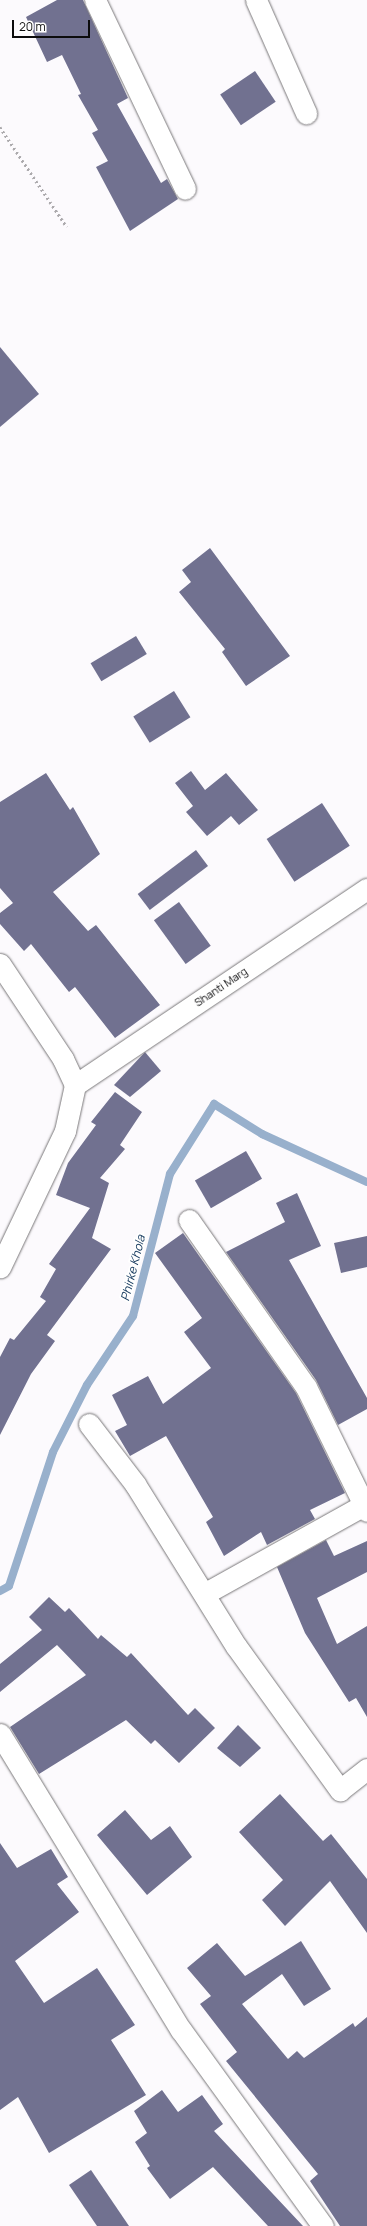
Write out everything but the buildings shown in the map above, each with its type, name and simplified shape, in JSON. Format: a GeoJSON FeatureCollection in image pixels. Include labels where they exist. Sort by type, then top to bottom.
{"type":"FeatureCollection","features":[{"type":"Feature","properties":{"kind":"street"},"geometry":{"type":"LineString","coordinates":[[95,0],[185,190]]}},
{"type":"Feature","properties":{"kind":"street"},"geometry":{"type":"LineString","coordinates":[[256,0],[306,113]]}},
{"type":"Feature","properties":{"kind":"street","name":"Shanti Marg"},"geometry":{"type":"LineString","coordinates":[[75,1085],[367,889]]}},
{"type":"Feature","properties":{"kind":"street"},"geometry":{"type":"LineString","coordinates":[[0,964],[59,1053],[75,1085],[65,1131],[0,1266]]}},
{"type":"Feature","properties":{"kind":"street"},"geometry":{"type":"LineString","coordinates":[[189,1220],[306,1387],[365,1508],[204,1594]]}},
{"type":"Feature","properties":{"kind":"street"},"geometry":{"type":"LineString","coordinates":[[89,1424],[135,1484],[236,1646],[340,1790],[367,1769]]}},
{"type":"Feature","properties":{"kind":"street"},"geometry":{"type":"LineString","coordinates":[[1,1738],[181,2030],[323,2226]]}},
{"type":"Feature","properties":{"kind":"path"},"geometry":{"type":"LineString","coordinates":[[0,127],[67,227]]}},
{"type":"Feature","properties":{"kind":"waterway","name":"Phirke Khola"},"geometry":{"type":"LineString","coordinates":[[0,1591],[9,1586],[53,1452],[87,1385],[133,1316],[170,1174],[214,1104],[262,1134],[367,1182]]}}]}
